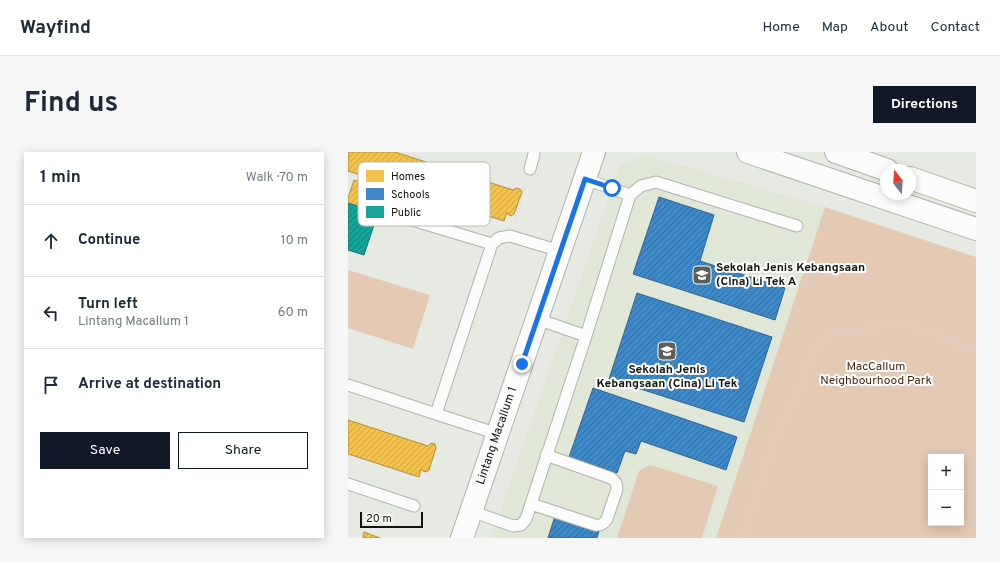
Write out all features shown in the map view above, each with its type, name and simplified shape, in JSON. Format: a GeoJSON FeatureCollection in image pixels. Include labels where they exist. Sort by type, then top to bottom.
{"type":"FeatureCollection","features":[{"type":"Feature","properties":{"kind":"street","name":"Lintang Macallum 1"},"geometry":{"type":"LineString","coordinates":[[462,538],[594,152]]}},
{"type":"Feature","properties":{"kind":"street"},"geometry":{"type":"LineString","coordinates":[[748,152],[976,229]]}},
{"type":"Feature","properties":{"kind":"street"},"geometry":{"type":"LineString","coordinates":[[836,152],[880,168]]}},
{"type":"Feature","properties":{"kind":"street"},"geometry":{"type":"LineString","coordinates":[[916,180],[976,201]]}},
{"type":"Feature","properties":{"kind":"lane"},"geometry":{"type":"LineString","coordinates":[[530,169],[534,152]]}},
{"type":"Feature","properties":{"kind":"lane"},"geometry":{"type":"LineString","coordinates":[[585,179],[630,195]]}},
{"type":"Feature","properties":{"kind":"lane"},"geometry":{"type":"LineString","coordinates":[[471,511],[513,526],[521,525],[526,520],[630,195],[641,186],[656,182],[797,226]]}},
{"type":"Feature","properties":{"kind":"lane"},"geometry":{"type":"LineString","coordinates":[[432,226],[492,244]]}},
{"type":"Feature","properties":{"kind":"lane"},"geometry":{"type":"LineString","coordinates":[[436,414],[492,244],[499,238],[510,236],[560,251]]}},
{"type":"Feature","properties":{"kind":"lane"},"geometry":{"type":"LineString","coordinates":[[537,319],[586,336]]}},
{"type":"Feature","properties":{"kind":"lane"},"geometry":{"type":"LineString","coordinates":[[348,385],[498,434]]}},
{"type":"Feature","properties":{"kind":"lane"},"geometry":{"type":"LineString","coordinates":[[531,504],[600,526],[607,519],[617,489],[615,480],[611,478],[546,455]]}},
{"type":"Feature","properties":{"kind":"lane"},"geometry":{"type":"LineString","coordinates":[[348,484],[414,506]]}},
{"type":"Feature","properties":{"kind":"path"},"geometry":{"type":"LineString","coordinates":[[510,236],[530,169]]}},
{"type":"Feature","properties":{"kind":"path"},"geometry":{"type":"LineString","coordinates":[[742,538],[769,455],[815,350],[825,339],[835,333],[879,327],[914,327],[941,336],[976,351]]}},
{"type":"Feature","properties":{"kind":"shaded area","name":"Sekolah Jenis Kebangsaan (Cina) Li Tek"},"geometry":{"type":"Polygon","coordinates":[[[646,155],[825,207],[716,538],[491,538],[620,165],[646,155]]]}},
{"type":"Feature","properties":{"kind":"green space","name":"MacCallum Neighbourhood Park"},"geometry":{"type":"Polygon","coordinates":[[[825,207],[976,257],[976,538],[716,538],[825,207]]]}},
{"type":"Feature","properties":{"kind":"green space"},"geometry":{"type":"Polygon","coordinates":[[[348,270],[430,295],[413,349],[348,328],[348,270]]]}},
{"type":"Feature","properties":{"kind":"green space"},"geometry":{"type":"Polygon","coordinates":[[[650,465],[718,486],[702,538],[617,538],[639,471],[650,465]]]}},
{"type":"Feature","properties":{"kind":"building: Homes"},"geometry":{"type":"Polygon","coordinates":[[[348,152],[395,152],[426,162],[358,162],[358,174],[348,171],[348,152]]]}},
{"type":"Feature","properties":{"kind":"building: Homes"},"geometry":{"type":"Polygon","coordinates":[[[354,180],[358,181],[358,206],[348,203],[348,198],[354,180]]]}},
{"type":"Feature","properties":{"kind":"building: Homes"},"geometry":{"type":"Polygon","coordinates":[[[490,183],[513,190],[516,188],[520,189],[522,192],[514,214],[511,216],[507,212],[504,221],[490,217],[490,183]]]}},
{"type":"Feature","properties":{"kind":"building: Homes"},"geometry":{"type":"Polygon","coordinates":[[[348,420],[428,446],[431,443],[435,444],[436,448],[429,470],[426,472],[421,469],[419,477],[348,454],[348,420]]]}},
{"type":"Feature","properties":{"kind":"building: Homes"},"geometry":{"type":"Polygon","coordinates":[[[364,532],[380,538],[363,538],[364,532]]]}},
{"type":"Feature","properties":{"kind":"building: Schools"},"geometry":{"type":"Polygon","coordinates":[[[659,197],[714,215],[700,261],[785,288],[775,320],[633,274],[659,197]]]}},
{"type":"Feature","properties":{"kind":"building: Schools"},"geometry":{"type":"Polygon","coordinates":[[[637,293],[772,337],[744,422],[609,379],[637,293]]]}},
{"type":"Feature","properties":{"kind":"building: Schools"},"geometry":{"type":"Polygon","coordinates":[[[593,388],[737,437],[726,470],[641,441],[636,454],[625,451],[617,473],[569,457],[593,388]]]}},
{"type":"Feature","properties":{"kind":"building: Schools"},"geometry":{"type":"Polygon","coordinates":[[[555,516],[599,531],[597,538],[548,538],[555,516]]]}},
{"type":"Feature","properties":{"kind":"building: Public"},"geometry":{"type":"Polygon","coordinates":[[[348,203],[358,206],[358,226],[374,226],[364,255],[348,250],[348,203]]]}},
{"type":"Feature","properties":{"kind":"place","name":"Sekolah Jenis Kebangsaan (Cina) Li Tek A"},"geometry":{"type":"Point","coordinates":[702,275]}},
{"type":"Feature","properties":{"kind":"place","name":"Sekolah Jenis Kebangsaan (Cina) Li Tek"},"geometry":{"type":"Point","coordinates":[667,351]}},
{"type":"Feature","properties":{"kind":"route"},"geometry":{"type":"LineString","coordinates":[[522,364],[585,179],[612,188]]}}]}
